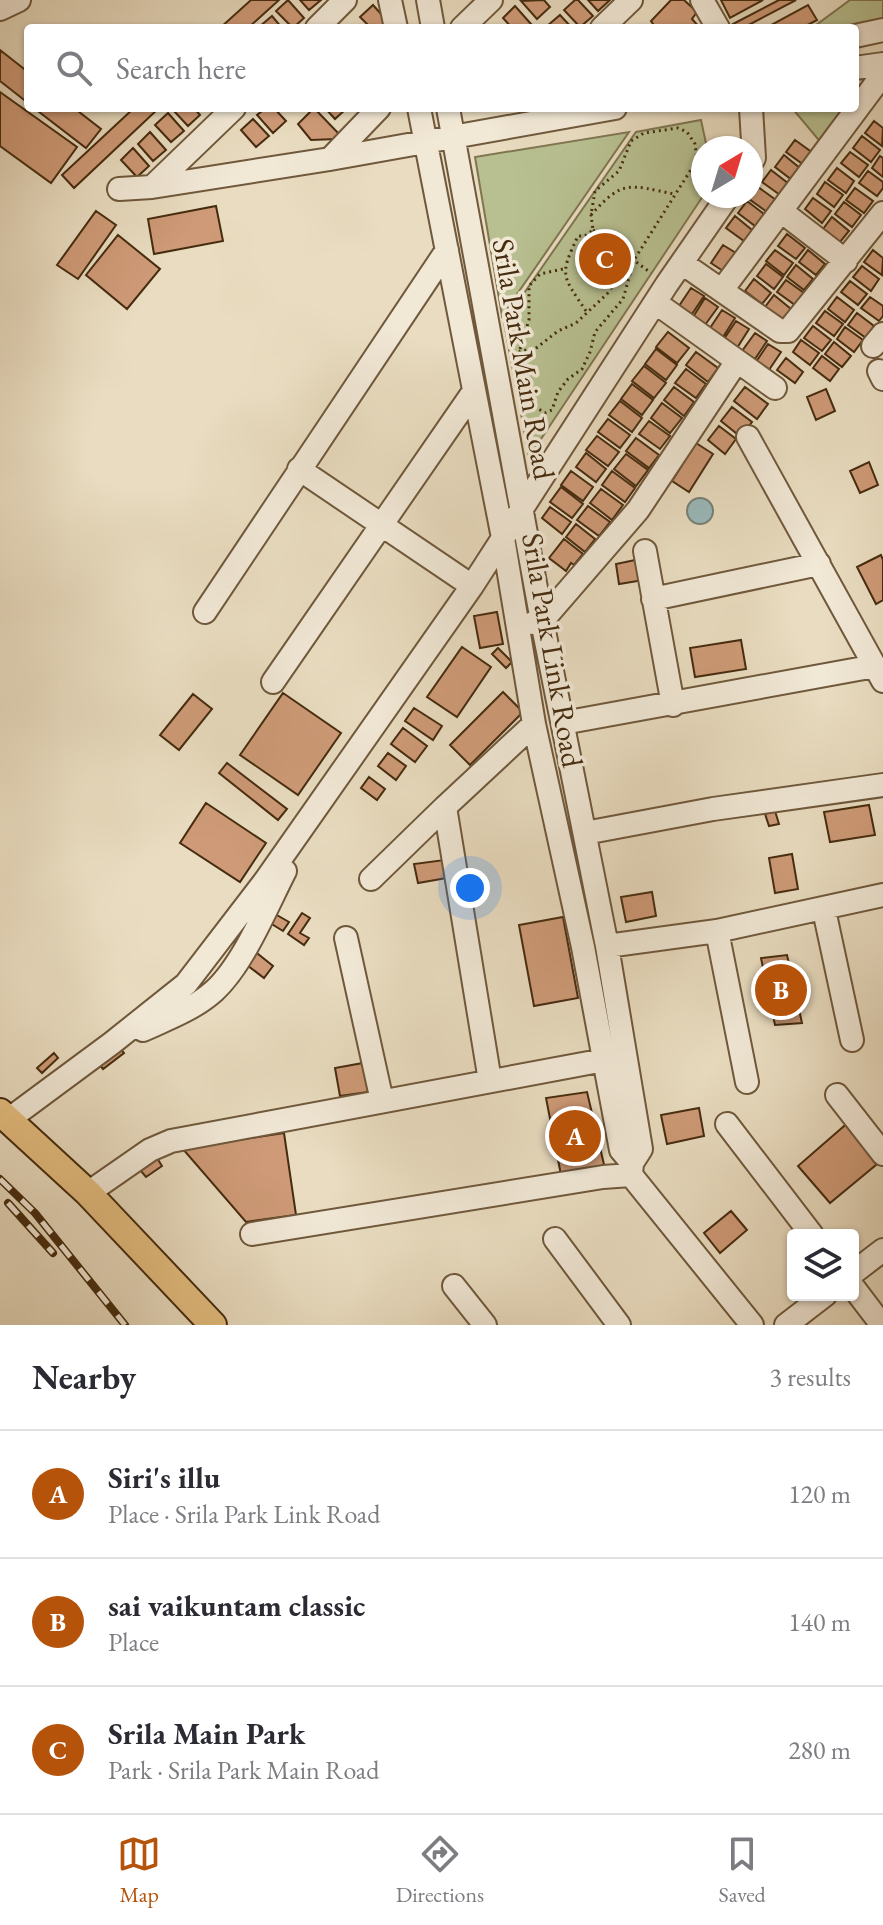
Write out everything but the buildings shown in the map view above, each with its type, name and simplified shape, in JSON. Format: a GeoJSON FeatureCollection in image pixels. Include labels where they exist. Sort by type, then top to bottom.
{"type":"FeatureCollection","features":[{"type":"Feature","properties":{"kind":"main road"},"geometry":{"type":"LineString","coordinates":[[4,1116],[88,1193],[213,1325]]}},
{"type":"Feature","properties":{"kind":"street"},"geometry":{"type":"LineString","coordinates":[[0,9],[19,0]]}},
{"type":"Feature","properties":{"kind":"street"},"geometry":{"type":"LineString","coordinates":[[321,24],[345,0]]}},
{"type":"Feature","properties":{"kind":"street"},"geometry":{"type":"LineString","coordinates":[[390,0],[395,24]]}},
{"type":"Feature","properties":{"kind":"street"},"geometry":{"type":"LineString","coordinates":[[399,0],[403,24]]}},
{"type":"Feature","properties":{"kind":"street"},"geometry":{"type":"LineString","coordinates":[[428,0],[432,24]]}},
{"type":"Feature","properties":{"kind":"street"},"geometry":{"type":"LineString","coordinates":[[466,24],[491,0]]}},
{"type":"Feature","properties":{"kind":"street"},"geometry":{"type":"LineString","coordinates":[[606,24],[631,0]]}},
{"type":"Feature","properties":{"kind":"street"},"geometry":{"type":"LineString","coordinates":[[702,0],[716,24]]}},
{"type":"Feature","properties":{"kind":"street"},"geometry":{"type":"LineString","coordinates":[[859,35],[883,30]]}},
{"type":"Feature","properties":{"kind":"street"},"geometry":{"type":"LineString","coordinates":[[859,67],[883,64]]}},
{"type":"Feature","properties":{"kind":"street"},"geometry":{"type":"LineString","coordinates":[[859,107],[883,74]]}},
{"type":"Feature","properties":{"kind":"street"},"geometry":{"type":"LineString","coordinates":[[859,111],[883,107]]}},
{"type":"Feature","properties":{"kind":"street"},"geometry":{"type":"LineString","coordinates":[[152,187],[230,112]]}},
{"type":"Feature","properties":{"kind":"street"},"geometry":{"type":"LineString","coordinates":[[330,159],[375,112]]}},
{"type":"Feature","properties":{"kind":"street","name":"Srila Park Link Road"},"geometry":{"type":"LineString","coordinates":[[420,112],[503,538],[534,724],[583,947],[615,1058]]}},
{"type":"Feature","properties":{"kind":"street","name":"Srila Park Main Road"},"geometry":{"type":"LineString","coordinates":[[449,112],[542,621]]}},
{"type":"Feature","properties":{"kind":"street"},"geometry":{"type":"LineString","coordinates":[[119,189],[152,187],[330,159],[453,137],[534,115],[569,112]]}},
{"type":"Feature","properties":{"kind":"street"},"geometry":{"type":"LineString","coordinates":[[751,112],[753,136]]}},
{"type":"Feature","properties":{"kind":"street"},"geometry":{"type":"LineString","coordinates":[[722,290],[855,112]]}},
{"type":"Feature","properties":{"kind":"street"},"geometry":{"type":"LineString","coordinates":[[4,1116],[112,1043],[174,1016],[199,1003],[216,989],[258,923],[318,805],[472,586],[720,208]]}},
{"type":"Feature","properties":{"kind":"street"},"geometry":{"type":"LineString","coordinates":[[781,211],[846,261]]}},
{"type":"Feature","properties":{"kind":"street"},"geometry":{"type":"LineString","coordinates":[[682,263],[780,331],[788,331],[883,213]]}},
{"type":"Feature","properties":{"kind":"street"},"geometry":{"type":"LineString","coordinates":[[205,612],[447,250]]}},
{"type":"Feature","properties":{"kind":"street"},"geometry":{"type":"LineString","coordinates":[[662,294],[737,361],[775,388]]}},
{"type":"Feature","properties":{"kind":"street"},"geometry":{"type":"LineString","coordinates":[[519,628],[542,621],[638,510],[737,361]]}},
{"type":"Feature","properties":{"kind":"street"},"geometry":{"type":"LineString","coordinates":[[273,682],[474,391]]}},
{"type":"Feature","properties":{"kind":"street"},"geometry":{"type":"LineString","coordinates":[[563,723],[879,674],[748,437]]}},
{"type":"Feature","properties":{"kind":"street"},"geometry":{"type":"LineString","coordinates":[[299,469],[472,586]]}},
{"type":"Feature","properties":{"kind":"street"},"geometry":{"type":"LineString","coordinates":[[645,551],[673,705]]}},
{"type":"Feature","properties":{"kind":"street"},"geometry":{"type":"LineString","coordinates":[[653,599],[819,564]]}},
{"type":"Feature","properties":{"kind":"street","name":"Srila Park Link Road"},"geometry":{"type":"LineString","coordinates":[[542,621],[607,946],[621,1150],[632,1169],[752,1325]]}},
{"type":"Feature","properties":{"kind":"street"},"geometry":{"type":"LineString","coordinates":[[371,879],[534,724]]}},
{"type":"Feature","properties":{"kind":"street"},"geometry":{"type":"LineString","coordinates":[[585,833],[713,809],[883,785]]}},
{"type":"Feature","properties":{"kind":"street"},"geometry":{"type":"LineString","coordinates":[[445,807],[490,1081]]}},
{"type":"Feature","properties":{"kind":"street"},"geometry":{"type":"LineString","coordinates":[[607,946],[717,931],[883,895]]}},
{"type":"Feature","properties":{"kind":"street"},"geometry":{"type":"LineString","coordinates":[[824,910],[852,1040]]}},
{"type":"Feature","properties":{"kind":"street"},"geometry":{"type":"LineString","coordinates":[[717,931],[747,1082]]}},
{"type":"Feature","properties":{"kind":"street"},"geometry":{"type":"LineString","coordinates":[[346,938],[382,1101]]}},
{"type":"Feature","properties":{"kind":"street"},"geometry":{"type":"LineString","coordinates":[[88,1193],[150,1150],[171,1141],[615,1058]]}},
{"type":"Feature","properties":{"kind":"street"},"geometry":{"type":"LineString","coordinates":[[837,1095],[883,1154]]}},
{"type":"Feature","properties":{"kind":"street"},"geometry":{"type":"LineString","coordinates":[[727,1124],[807,1229]]}},
{"type":"Feature","properties":{"kind":"street"},"geometry":{"type":"LineString","coordinates":[[252,1234],[632,1169]]}},
{"type":"Feature","properties":{"kind":"street"},"geometry":{"type":"LineString","coordinates":[[555,1239],[619,1325]]}},
{"type":"Feature","properties":{"kind":"street"},"geometry":{"type":"LineString","coordinates":[[859,1268],[883,1250]]}},
{"type":"Feature","properties":{"kind":"street"},"geometry":{"type":"LineString","coordinates":[[454,1286],[485,1325]]}},
{"type":"Feature","properties":{"kind":"street"},"geometry":{"type":"LineString","coordinates":[[859,1295],[882,1325]]}},
{"type":"Feature","properties":{"kind":"street"},"geometry":{"type":"LineString","coordinates":[[786,1325],[817,1301]]}},
{"type":"Feature","properties":{"kind":"path"},"geometry":{"type":"LineString","coordinates":[[520,351],[535,349],[558,331],[576,323],[607,294],[633,259],[697,160],[695,144],[687,132],[678,128],[644,133],[631,141],[619,171],[595,191],[591,215],[593,230],[633,259],[662,294]]}},
{"type":"Feature","properties":{"kind":"path"},"geometry":{"type":"LineString","coordinates":[[591,215],[608,196],[630,185],[674,194]]}},
{"type":"Feature","properties":{"kind":"path"},"geometry":{"type":"LineString","coordinates":[[586,311],[565,278],[563,269],[578,236],[585,236],[593,230]]}},
{"type":"Feature","properties":{"kind":"path"},"geometry":{"type":"LineString","coordinates":[[563,269],[540,274],[529,286],[529,320],[520,351],[521,381],[529,403],[545,413],[552,410],[558,392],[568,379],[582,369],[595,332],[623,299],[633,259]]}},
{"type":"Feature","properties":{"kind":"green space"},"geometry":{"type":"Polygon","coordinates":[[[850,0],[883,0],[883,34],[859,29],[859,24],[817,24],[850,0]]]}},
{"type":"Feature","properties":{"kind":"green space"},"geometry":{"type":"Polygon","coordinates":[[[795,112],[846,112],[822,144],[795,112]]]}},
{"type":"Feature","properties":{"kind":"green space"},"geometry":{"type":"Polygon","coordinates":[[[701,120],[704,136],[691,136],[691,208],[695,208],[529,457],[504,322],[636,132],[701,120]]]}},
{"type":"Feature","properties":{"kind":"green space"},"geometry":{"type":"Polygon","coordinates":[[[629,132],[502,316],[475,157],[629,132]]]}},
{"type":"Feature","properties":{"kind":"water"},"geometry":{"type":"Polygon","coordinates":[[[700,498],[709,502],[713,511],[709,520],[700,524],[691,520],[687,511],[691,502],[700,498]]]}},
{"type":"Feature","properties":{"kind":"railway"},"geometry":{"type":"LineString","coordinates":[[0,1179],[35,1213],[125,1325]]}},
{"type":"Feature","properties":{"kind":"railway"},"geometry":{"type":"LineString","coordinates":[[8,1203],[53,1253]]}},
{"type":"Feature","properties":{"kind":"place","name":"Srila Main Park"},"geometry":{"type":"Point","coordinates":[605,259]}},
{"type":"Feature","properties":{"kind":"place","name":"sai vaikuntam classic"},"geometry":{"type":"Point","coordinates":[781,990]}},
{"type":"Feature","properties":{"kind":"place","name":"Siri's illu"},"geometry":{"type":"Point","coordinates":[575,1136]}}]}
